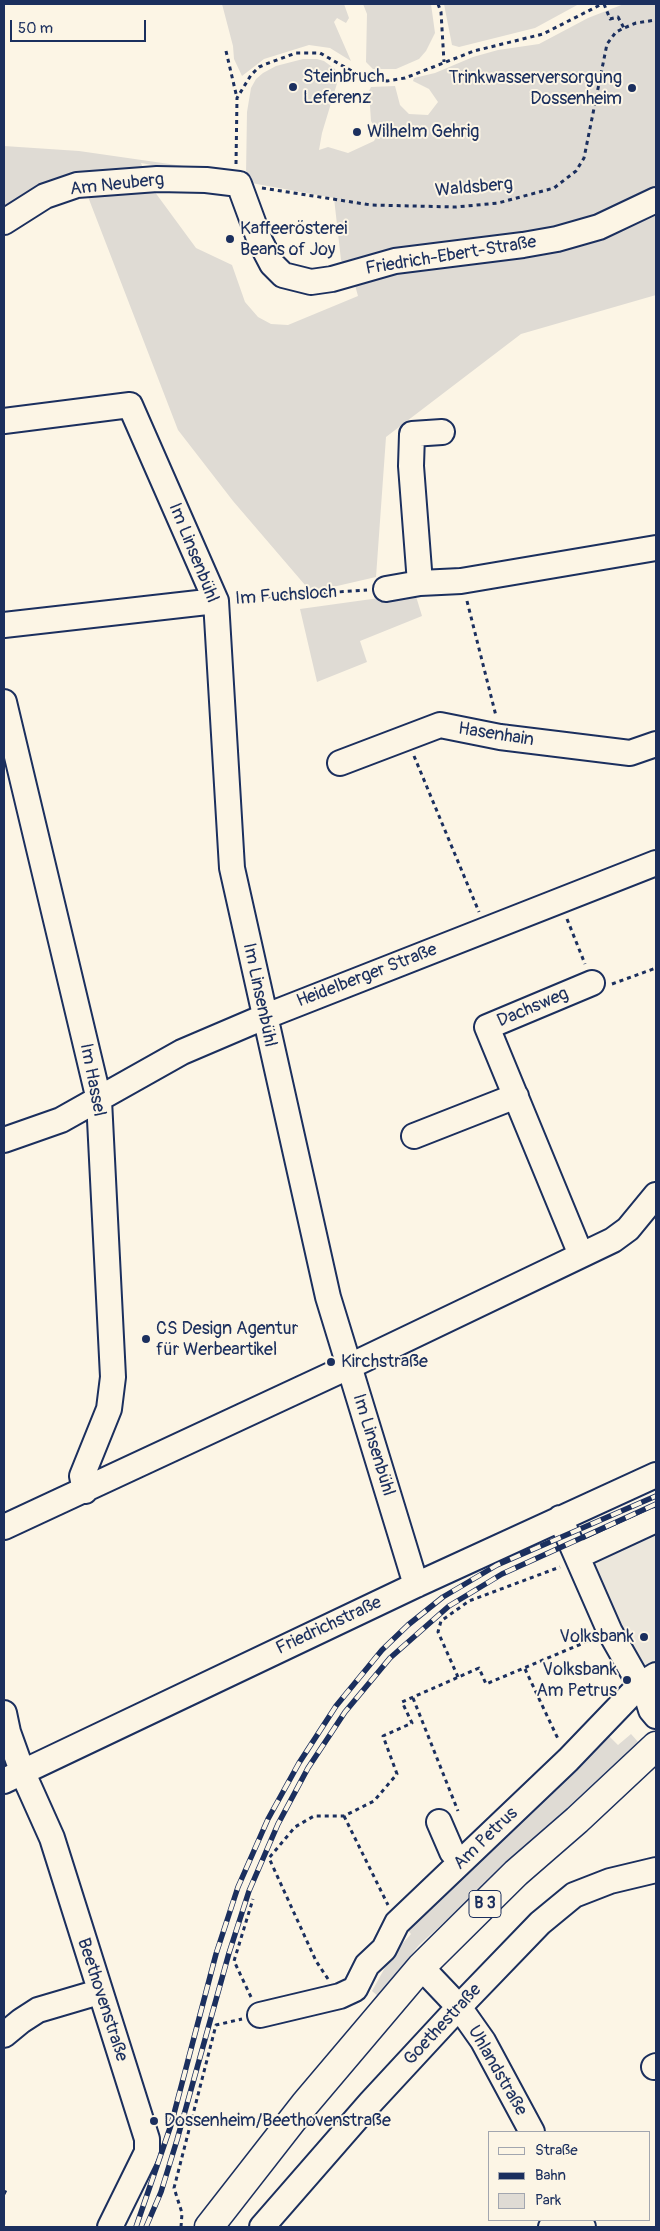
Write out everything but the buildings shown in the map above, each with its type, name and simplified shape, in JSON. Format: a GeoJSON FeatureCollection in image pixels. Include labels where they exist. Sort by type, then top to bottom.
{"type":"FeatureCollection","features":[{"type":"Feature","properties":{"kind":"main road","name":"B 3"},"geometry":{"type":"LineString","coordinates":[[209,2227],[304,2104],[421,1967],[516,1873],[577,1820],[656,1746]]}},
{"type":"Feature","properties":{"kind":"street","name":"Am Neuberg"},"geometry":{"type":"LineString","coordinates":[[4,222],[46,196],[77,185],[157,179],[206,180],[238,184]]}},
{"type":"Feature","properties":{"kind":"street","name":"Friedrich-Ebert-Straße"},"geometry":{"type":"LineString","coordinates":[[238,184],[260,241],[272,264],[283,275],[311,282],[332,280],[395,261],[558,239],[599,227],[656,200]]}},
{"type":"Feature","properties":{"kind":"street","name":"Im Linsenbühl"},"geometry":{"type":"LineString","coordinates":[[4,421],[130,405],[216,601],[232,868],[328,1297],[348,1368],[416,1585]]}},
{"type":"Feature","properties":{"kind":"street"},"geometry":{"type":"LineString","coordinates":[[420,583],[411,466],[412,434],[442,432]]}},
{"type":"Feature","properties":{"kind":"street"},"geometry":{"type":"LineString","coordinates":[[386,588],[420,583],[461,581],[656,548]]}},
{"type":"Feature","properties":{"kind":"street","name":"Im Fuchsloch"},"geometry":{"type":"LineString","coordinates":[[4,626],[216,601]]}},
{"type":"Feature","properties":{"kind":"street","name":"Im Hassel"},"geometry":{"type":"LineString","coordinates":[[4,702],[10,757],[99,1100],[113,1377],[109,1409],[82,1476],[85,1491]]}},
{"type":"Feature","properties":{"kind":"street","name":"Hasenhain"},"geometry":{"type":"LineString","coordinates":[[340,763],[440,725],[500,737],[630,753],[656,744]]}},
{"type":"Feature","properties":{"kind":"street","name":"Heidelberger Straße"},"geometry":{"type":"LineString","coordinates":[[4,1140],[61,1120],[182,1052],[264,1017],[656,863]]}},
{"type":"Feature","properties":{"kind":"street","name":"Dachsweg"},"geometry":{"type":"LineString","coordinates":[[581,1255],[487,1027],[592,983]]}},
{"type":"Feature","properties":{"kind":"street"},"geometry":{"type":"LineString","coordinates":[[414,1136],[516,1096]]}},
{"type":"Feature","properties":{"kind":"street"},"geometry":{"type":"LineString","coordinates":[[4,1527],[348,1368],[613,1240],[628,1229],[656,1195]]}},
{"type":"Feature","properties":{"kind":"street","name":"Friedrichstraße"},"geometry":{"type":"LineString","coordinates":[[13,1776],[416,1585],[656,1475]]}},
{"type":"Feature","properties":{"kind":"street"},"geometry":{"type":"LineString","coordinates":[[560,1518],[610,1632],[651,1694]]}},
{"type":"Feature","properties":{"kind":"street"},"geometry":{"type":"LineString","coordinates":[[578,1556],[656,1520]]}},
{"type":"Feature","properties":{"kind":"street","name":"Am Petrus"},"geometry":{"type":"LineString","coordinates":[[340,1996],[356,1988],[367,1965],[384,1949],[397,1923],[568,1760],[651,1694]]}},
{"type":"Feature","properties":{"kind":"street","name":"Beethovenstraße"},"geometry":{"type":"LineString","coordinates":[[4,1713],[13,1776],[52,1838],[147,2140],[146,2152],[110,2227]]}},
{"type":"Feature","properties":{"kind":"street"},"geometry":{"type":"LineString","coordinates":[[449,1818],[452,1852],[461,1862]]}},
{"type":"Feature","properties":{"kind":"street","name":"Goethestraße"},"geometry":{"type":"LineString","coordinates":[[262,2227],[371,2102],[540,1923],[574,1895],[610,1880],[656,1870]]}},
{"type":"Feature","properties":{"kind":"street","name":"Uhlandstraße"},"geometry":{"type":"LineString","coordinates":[[421,1967],[459,2007],[483,2041],[531,2131]]}},
{"type":"Feature","properties":{"kind":"street"},"geometry":{"type":"LineString","coordinates":[[4,2035],[20,2020],[38,2010],[99,1992]]}},
{"type":"Feature","properties":{"kind":"street"},"geometry":{"type":"LineString","coordinates":[[260,2015],[340,1996]]}},
{"type":"Feature","properties":{"kind":"street"},"geometry":{"type":"LineString","coordinates":[[551,2227],[562,2221]]}},
{"type":"Feature","properties":{"kind":"path"},"geometry":{"type":"LineString","coordinates":[[438,4],[441,12],[444,62]]}},
{"type":"Feature","properties":{"kind":"path"},"geometry":{"type":"LineString","coordinates":[[237,98],[259,67],[296,53],[320,53],[335,59],[352,72],[374,81],[387,81],[405,78],[474,51],[543,34],[603,4],[610,19],[618,18],[624,28]]}},
{"type":"Feature","properties":{"kind":"path","name":"Waldsberg"},"geometry":{"type":"LineString","coordinates":[[238,184],[371,205],[456,207],[498,204],[554,188],[576,171],[584,158],[607,44],[616,32],[624,28],[636,23],[656,20]]}},
{"type":"Feature","properties":{"kind":"path"},"geometry":{"type":"LineString","coordinates":[[226,51],[237,98],[236,166],[238,184]]}},
{"type":"Feature","properties":{"kind":"path"},"geometry":{"type":"LineString","coordinates":[[461,581],[487,678],[500,737]]}},
{"type":"Feature","properties":{"kind":"path","name":"Im Fuchsloch"},"geometry":{"type":"LineString","coordinates":[[216,601],[386,588]]}},
{"type":"Feature","properties":{"kind":"path"},"geometry":{"type":"LineString","coordinates":[[406,737],[487,930]]}},
{"type":"Feature","properties":{"kind":"path"},"geometry":{"type":"LineString","coordinates":[[574,933],[592,983],[606,986],[656,968]]}},
{"type":"Feature","properties":{"kind":"path"},"geometry":{"type":"LineString","coordinates":[[458,1677],[438,1632],[441,1621],[469,1601],[541,1575],[578,1556]]}},
{"type":"Feature","properties":{"kind":"path"},"geometry":{"type":"LineString","coordinates":[[340,1996],[316,1961],[270,1858],[295,1827],[314,1816],[344,1816],[374,1801],[397,1774],[383,1736],[412,1723],[402,1702],[479,1668],[486,1684],[610,1632]]}},
{"type":"Feature","properties":{"kind":"path"},"geometry":{"type":"LineString","coordinates":[[525,1669],[568,1760]]}},
{"type":"Feature","properties":{"kind":"path"},"geometry":{"type":"LineString","coordinates":[[413,1698],[449,1818]]}},
{"type":"Feature","properties":{"kind":"path"},"geometry":{"type":"LineString","coordinates":[[344,1816],[397,1923]]}},
{"type":"Feature","properties":{"kind":"path"},"geometry":{"type":"LineString","coordinates":[[181,2227],[182,2213],[174,2188],[216,2025],[260,2015],[234,1961],[253,1899]]}},
{"type":"Feature","properties":{"kind":"shaded area"},"geometry":{"type":"Polygon","coordinates":[[[656,1526],[656,1671],[651,1675],[636,1663],[588,1558],[656,1526]]]}},
{"type":"Feature","properties":{"kind":"green space"},"geometry":{"type":"Polygon","coordinates":[[[222,4],[344,4],[349,18],[346,23],[337,18],[334,22],[351,61],[330,48],[309,45],[264,59],[242,76],[234,59],[233,46],[222,4]]]}},
{"type":"Feature","properties":{"kind":"green space"},"geometry":{"type":"Polygon","coordinates":[[[363,4],[431,4],[435,33],[426,51],[419,59],[396,69],[373,69],[366,62],[367,14],[363,4]]]}},
{"type":"Feature","properties":{"kind":"green space"},"geometry":{"type":"Polygon","coordinates":[[[444,4],[579,4],[535,28],[459,47],[452,45],[444,4]]]}},
{"type":"Feature","properties":{"kind":"green space"},"geometry":{"type":"Polygon","coordinates":[[[624,4],[656,4],[656,295],[521,334],[386,437],[376,577],[311,592],[233,501],[178,430],[85,189],[4,223],[4,146],[79,151],[246,175],[247,112],[251,88],[256,79],[276,66],[303,59],[317,59],[324,61],[335,69],[338,80],[322,133],[319,150],[328,147],[348,153],[374,141],[378,134],[371,121],[369,91],[371,87],[395,86],[400,105],[409,114],[428,115],[438,102],[429,89],[413,81],[414,78],[435,73],[473,57],[498,50],[539,44],[588,18],[624,4]],[[141,163],[149,184],[196,248],[232,265],[245,302],[258,317],[271,324],[288,325],[358,296],[353,278],[341,260],[334,198],[141,163]]]}},
{"type":"Feature","properties":{"kind":"green space"},"geometry":{"type":"Polygon","coordinates":[[[415,593],[422,616],[360,641],[367,662],[317,682],[300,609],[415,593]]]}},
{"type":"Feature","properties":{"kind":"green space"},"geometry":{"type":"Polygon","coordinates":[[[631,1734],[640,1744],[419,1945],[378,1996],[372,1991],[392,1955],[411,1934],[404,1926],[608,1735],[618,1745],[631,1734]]]}},
{"type":"Feature","properties":{"kind":"railway"},"geometry":{"type":"LineString","coordinates":[[136,2227],[171,2125],[216,1954],[238,1887],[268,1819],[299,1763],[336,1706],[382,1650],[408,1625],[443,1597],[497,1565],[656,1496]]}},
{"type":"Feature","properties":{"kind":"railway"},"geometry":{"type":"LineString","coordinates":[[146,2227],[161,2192],[177,2140],[229,1953],[249,1891],[278,1824],[308,1768],[345,1712],[390,1658],[449,1606],[502,1574],[656,1504]]}},
{"type":"Feature","properties":{"kind":"place","name":"Steinbruch Leferenz"},"geometry":{"type":"Point","coordinates":[293,87]}},
{"type":"Feature","properties":{"kind":"place","name":"Trinkwasserversorgung Dossenheim"},"geometry":{"type":"Point","coordinates":[632,88]}},
{"type":"Feature","properties":{"kind":"place","name":"Wilhelm Gehrig"},"geometry":{"type":"Point","coordinates":[357,132]}},
{"type":"Feature","properties":{"kind":"place","name":"Kaffeerösterei Beans of Joy"},"geometry":{"type":"Point","coordinates":[230,239]}},
{"type":"Feature","properties":{"kind":"place","name":"CS Design Agentur für Werbeartikel"},"geometry":{"type":"Point","coordinates":[146,1339]}},
{"type":"Feature","properties":{"kind":"place","name":"Kirchstraße"},"geometry":{"type":"Point","coordinates":[331,1362]}},
{"type":"Feature","properties":{"kind":"place","name":"Volksbank"},"geometry":{"type":"Point","coordinates":[644,1637]}},
{"type":"Feature","properties":{"kind":"place","name":"Volksbank Am Petrus"},"geometry":{"type":"Point","coordinates":[627,1680]}},
{"type":"Feature","properties":{"kind":"place","name":"Dossenheim/Beethovenstraße"},"geometry":{"type":"Point","coordinates":[154,2121]}}]}
